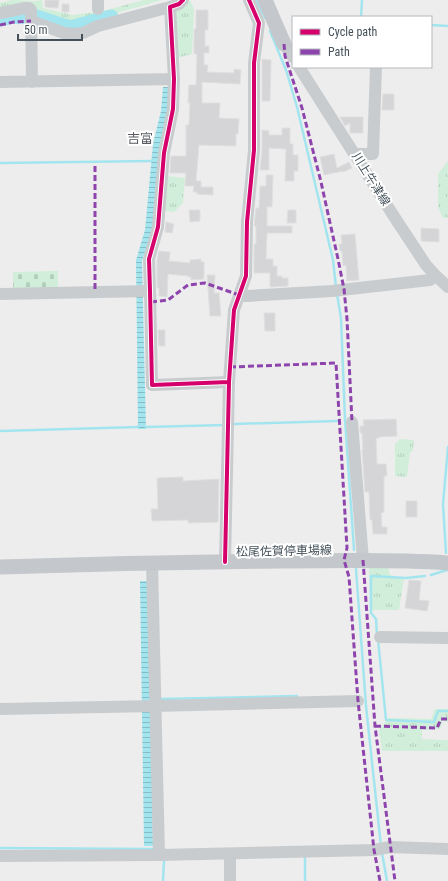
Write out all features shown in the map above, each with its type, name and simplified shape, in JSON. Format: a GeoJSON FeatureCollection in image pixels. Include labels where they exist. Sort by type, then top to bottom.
{"type":"FeatureCollection","features":[{"type":"Feature","properties":{"kind":"main road"},"geometry":{"type":"LineString","coordinates":[[265,0],[284,44]]}},
{"type":"Feature","properties":{"kind":"main road","name":"松尾佐賀停車場線"},"geometry":{"type":"LineString","coordinates":[[0,567],[363,560],[448,563]]}},
{"type":"Feature","properties":{"kind":"street"},"geometry":{"type":"LineString","coordinates":[[31,15],[64,33],[74,34],[83,33],[98,26],[170,7],[183,0]]}},
{"type":"Feature","properties":{"kind":"street"},"geometry":{"type":"LineString","coordinates":[[225,562],[229,382],[234,310],[246,276],[247,222],[254,150],[254,63],[259,23],[249,0]]}},
{"type":"Feature","properties":{"kind":"street"},"geometry":{"type":"LineString","coordinates":[[170,7],[174,79],[173,109],[164,153],[158,227],[149,259],[143,291],[152,385],[229,382]]}},
{"type":"Feature","properties":{"kind":"street"},"geometry":{"type":"LineString","coordinates":[[0,13],[29,8],[31,15],[32,82]]}},
{"type":"Feature","properties":{"kind":"street"},"geometry":{"type":"LineString","coordinates":[[284,44],[292,56]]}},
{"type":"Feature","properties":{"kind":"street","name":"川上牛津線"},"geometry":{"type":"LineString","coordinates":[[301,68],[426,265],[448,287]]}},
{"type":"Feature","properties":{"kind":"street"},"geometry":{"type":"LineString","coordinates":[[355,154],[373,154],[376,68]]}},
{"type":"Feature","properties":{"kind":"street"},"geometry":{"type":"LineString","coordinates":[[0,82],[174,79]]}},
{"type":"Feature","properties":{"kind":"street"},"geometry":{"type":"LineString","coordinates":[[240,295],[246,296],[338,290],[430,280],[436,276]]}},
{"type":"Feature","properties":{"kind":"street"},"geometry":{"type":"LineString","coordinates":[[0,294],[143,291]]}},
{"type":"Feature","properties":{"kind":"street"},"geometry":{"type":"LineString","coordinates":[[352,422],[363,560]]}},
{"type":"Feature","properties":{"kind":"street"},"geometry":{"type":"LineString","coordinates":[[152,563],[154,706],[159,855]]}},
{"type":"Feature","properties":{"kind":"street"},"geometry":{"type":"LineString","coordinates":[[380,637],[448,638]]}},
{"type":"Feature","properties":{"kind":"street"},"geometry":{"type":"LineString","coordinates":[[0,709],[358,701]]}},
{"type":"Feature","properties":{"kind":"street"},"geometry":{"type":"LineString","coordinates":[[0,856],[230,854],[374,850],[390,847],[448,849]]}},
{"type":"Feature","properties":{"kind":"street"},"geometry":{"type":"LineString","coordinates":[[230,854],[230,881]]}},
{"type":"Feature","properties":{"kind":"green space"},"geometry":{"type":"Polygon","coordinates":[[[12,0],[42,0],[43,8],[73,15],[103,11],[144,0],[162,0],[71,26],[24,11],[0,16],[0,3],[12,0]]]}},
{"type":"Feature","properties":{"kind":"green space"},"geometry":{"type":"Polygon","coordinates":[[[190,0],[194,9],[192,54],[177,58],[175,11],[190,0]]]}},
{"type":"Feature","properties":{"kind":"green space"},"geometry":{"type":"Polygon","coordinates":[[[448,161],[448,218],[443,218],[438,207],[438,174],[448,161]]]}},
{"type":"Feature","properties":{"kind":"green space"},"geometry":{"type":"Polygon","coordinates":[[[166,176],[185,178],[183,203],[174,212],[165,211],[166,176]]]}},
{"type":"Feature","properties":{"kind":"green space"},"geometry":{"type":"Polygon","coordinates":[[[58,271],[58,290],[13,291],[13,272],[58,271]]]}},
{"type":"Feature","properties":{"kind":"green space"},"geometry":{"type":"Polygon","coordinates":[[[400,439],[414,440],[413,451],[410,452],[407,477],[395,476],[395,444],[400,439]]]}},
{"type":"Feature","properties":{"kind":"green space"},"geometry":{"type":"Polygon","coordinates":[[[369,567],[388,567],[390,575],[404,578],[399,610],[370,610],[369,567]]]}},
{"type":"Feature","properties":{"kind":"green space"},"geometry":{"type":"Polygon","coordinates":[[[435,709],[448,709],[448,722],[443,721],[440,729],[422,730],[422,739],[448,740],[448,751],[382,751],[379,730],[388,718],[431,719],[435,709]]]}},
{"type":"Feature","properties":{"kind":"water"},"geometry":{"type":"Polygon","coordinates":[[[163,87],[169,87],[168,112],[152,231],[142,261],[146,429],[138,429],[136,260],[145,230],[153,144],[161,111],[163,87]]]}},
{"type":"Feature","properties":{"kind":"water"},"geometry":{"type":"Polygon","coordinates":[[[140,581],[149,581],[153,846],[144,846],[140,581]]]}},
{"type":"Feature","properties":{"kind":"building"},"geometry":{"type":"Polygon","coordinates":[[[45,0],[59,0],[58,8],[45,7],[45,0]]]}},
{"type":"Feature","properties":{"kind":"building"},"geometry":{"type":"Polygon","coordinates":[[[62,4],[69,4],[69,12],[62,12],[62,4]]]}},
{"type":"Feature","properties":{"kind":"building"},"geometry":{"type":"Polygon","coordinates":[[[196,10],[208,10],[208,30],[205,30],[205,46],[209,46],[209,53],[204,53],[204,65],[208,65],[207,72],[234,73],[234,69],[241,70],[240,84],[202,82],[202,103],[220,103],[219,118],[239,119],[238,134],[236,134],[236,146],[199,145],[196,181],[201,181],[201,187],[213,187],[213,195],[197,194],[197,192],[193,192],[194,186],[185,186],[186,173],[170,173],[171,156],[186,156],[186,125],[189,125],[190,103],[188,103],[189,85],[196,85],[197,54],[194,54],[194,29],[196,29],[196,10]]]}},
{"type":"Feature","properties":{"kind":"building"},"geometry":{"type":"Polygon","coordinates":[[[262,59],[271,60],[270,101],[262,101],[262,59]]]}},
{"type":"Feature","properties":{"kind":"building"},"geometry":{"type":"Polygon","coordinates":[[[383,94],[394,94],[394,110],[382,110],[383,94]]]}},
{"type":"Feature","properties":{"kind":"building"},"geometry":{"type":"Polygon","coordinates":[[[340,117],[363,117],[363,133],[350,133],[350,123],[345,126],[340,117]]]}},
{"type":"Feature","properties":{"kind":"building"},"geometry":{"type":"Polygon","coordinates":[[[282,128],[290,128],[290,144],[293,144],[293,155],[298,155],[298,171],[294,171],[294,181],[285,181],[286,149],[269,148],[269,170],[260,170],[262,130],[269,131],[269,135],[282,135],[282,128]]]}},
{"type":"Feature","properties":{"kind":"building"},"geometry":{"type":"Polygon","coordinates":[[[334,154],[337,168],[349,162],[352,168],[343,172],[324,175],[320,157],[334,154]]]}},
{"type":"Feature","properties":{"kind":"building"},"geometry":{"type":"Polygon","coordinates":[[[266,175],[273,175],[272,207],[267,207],[267,226],[292,226],[292,233],[267,233],[266,259],[273,259],[273,266],[277,266],[277,276],[288,278],[288,286],[270,287],[270,273],[254,273],[254,244],[256,244],[256,226],[254,226],[256,208],[259,208],[260,186],[266,186],[266,175]]]}},
{"type":"Feature","properties":{"kind":"building"},"geometry":{"type":"Polygon","coordinates":[[[189,210],[200,210],[200,221],[190,222],[189,210]]]}},
{"type":"Feature","properties":{"kind":"building"},"geometry":{"type":"Polygon","coordinates":[[[288,210],[296,210],[296,223],[287,223],[288,210]]]}},
{"type":"Feature","properties":{"kind":"building"},"geometry":{"type":"Polygon","coordinates":[[[166,222],[174,224],[172,233],[165,232],[166,222]]]}},
{"type":"Feature","properties":{"kind":"building"},"geometry":{"type":"Polygon","coordinates":[[[421,228],[439,229],[439,242],[421,241],[421,228]]]}},
{"type":"Feature","properties":{"kind":"building"},"geometry":{"type":"Polygon","coordinates":[[[355,234],[359,280],[347,281],[346,265],[343,266],[342,251],[340,251],[339,244],[342,244],[341,235],[355,234]]]}},
{"type":"Feature","properties":{"kind":"building"},"geometry":{"type":"Polygon","coordinates":[[[159,251],[170,252],[169,261],[190,263],[190,260],[201,259],[201,262],[204,262],[204,279],[191,280],[191,277],[188,276],[168,274],[167,297],[159,296],[159,288],[157,288],[157,260],[159,251]]]}},
{"type":"Feature","properties":{"kind":"building"},"geometry":{"type":"Polygon","coordinates":[[[207,275],[215,275],[214,293],[219,293],[221,316],[210,316],[207,275]]]}},
{"type":"Feature","properties":{"kind":"building"},"geometry":{"type":"Polygon","coordinates":[[[264,313],[275,313],[275,331],[265,331],[264,313]]]}},
{"type":"Feature","properties":{"kind":"building"},"geometry":{"type":"Polygon","coordinates":[[[158,330],[165,330],[165,346],[159,346],[158,330]]]}},
{"type":"Feature","properties":{"kind":"building"},"geometry":{"type":"Polygon","coordinates":[[[396,419],[397,436],[376,438],[377,464],[386,464],[387,476],[384,476],[384,512],[381,513],[382,527],[387,527],[387,534],[373,534],[372,520],[370,520],[369,492],[365,492],[362,433],[360,433],[360,426],[364,426],[363,420],[396,419]]]}},
{"type":"Feature","properties":{"kind":"building"},"geometry":{"type":"Polygon","coordinates":[[[183,477],[183,481],[219,479],[218,522],[188,523],[188,520],[152,521],[151,509],[158,509],[157,478],[183,477]]]}},
{"type":"Feature","properties":{"kind":"building"},"geometry":{"type":"Polygon","coordinates":[[[406,501],[417,501],[417,517],[406,517],[406,501]]]}},
{"type":"Feature","properties":{"kind":"building"},"geometry":{"type":"Polygon","coordinates":[[[409,580],[421,581],[419,600],[429,601],[427,611],[405,608],[409,580]]]}},
{"type":"Feature","properties":{"kind":"waterway"},"geometry":{"type":"LineString","coordinates":[[256,0],[265,18]]}},
{"type":"Feature","properties":{"kind":"waterway"},"geometry":{"type":"LineString","coordinates":[[361,16],[362,0]]}},
{"type":"Feature","properties":{"kind":"waterway"},"geometry":{"type":"LineString","coordinates":[[0,19],[13,16],[36,17],[70,28],[111,17]]}},
{"type":"Feature","properties":{"kind":"waterway"},"geometry":{"type":"LineString","coordinates":[[432,25],[448,26]]}},
{"type":"Feature","properties":{"kind":"waterway"},"geometry":{"type":"LineString","coordinates":[[270,31],[286,70],[297,107],[333,260],[336,287]]}},
{"type":"Feature","properties":{"kind":"waterway"},"geometry":{"type":"LineString","coordinates":[[0,163],[152,161]]}},
{"type":"Feature","properties":{"kind":"waterway"},"geometry":{"type":"LineString","coordinates":[[337,294],[341,318],[345,419],[354,550]]}},
{"type":"Feature","properties":{"kind":"waterway"},"geometry":{"type":"LineString","coordinates":[[234,424],[337,421]]}},
{"type":"Feature","properties":{"kind":"waterway"},"geometry":{"type":"LineString","coordinates":[[146,427],[225,425]]}},
{"type":"Feature","properties":{"kind":"waterway"},"geometry":{"type":"LineString","coordinates":[[0,431],[138,427]]}},
{"type":"Feature","properties":{"kind":"waterway"},"geometry":{"type":"LineString","coordinates":[[446,553],[443,504],[448,447]]}},
{"type":"Feature","properties":{"kind":"waterway"},"geometry":{"type":"LineString","coordinates":[[356,569],[366,706],[381,846]]}},
{"type":"Feature","properties":{"kind":"waterway"},"geometry":{"type":"LineString","coordinates":[[431,575],[447,570]]}},
{"type":"Feature","properties":{"kind":"waterway"},"geometry":{"type":"LineString","coordinates":[[377,635],[376,619],[371,613],[371,576],[406,578],[425,576]]}},
{"type":"Feature","properties":{"kind":"waterway"},"geometry":{"type":"LineString","coordinates":[[378,639],[386,720],[434,722],[438,711],[448,711]]}},
{"type":"Feature","properties":{"kind":"waterway"},"geometry":{"type":"LineString","coordinates":[[160,699],[297,696]]}},
{"type":"Feature","properties":{"kind":"waterway"},"geometry":{"type":"LineString","coordinates":[[0,848],[154,849]]}},
{"type":"Feature","properties":{"kind":"waterway"},"geometry":{"type":"LineString","coordinates":[[382,853],[387,881]]}},
{"type":"Feature","properties":{"kind":"waterway"},"geometry":{"type":"LineString","coordinates":[[305,858],[305,881]]}},
{"type":"Feature","properties":{"kind":"waterway"},"geometry":{"type":"LineString","coordinates":[[163,881],[164,861]]}},
{"type":"Feature","properties":{"kind":"marked path"},"geometry":{"type":"LineString","coordinates":[[0,25],[31,21]]}},
{"type":"Feature","properties":{"kind":"marked path"},"geometry":{"type":"LineString","coordinates":[[284,44],[285,56],[302,108],[321,182],[344,289],[352,422]]}},
{"type":"Feature","properties":{"kind":"marked path"},"geometry":{"type":"LineString","coordinates":[[95,166],[95,292]]}},
{"type":"Feature","properties":{"kind":"marked path"},"geometry":{"type":"LineString","coordinates":[[151,302],[168,300],[188,285],[205,283],[239,295]]}},
{"type":"Feature","properties":{"kind":"marked path"},"geometry":{"type":"LineString","coordinates":[[230,367],[336,363],[347,548],[344,560],[349,577],[358,701],[374,850],[380,881]]}},
{"type":"Feature","properties":{"kind":"marked path"},"geometry":{"type":"LineString","coordinates":[[363,560],[375,726],[395,881]]}},
{"type":"Feature","properties":{"kind":"marked path"},"geometry":{"type":"LineString","coordinates":[[375,726],[437,728],[441,719],[448,719]]}},
{"type":"Feature","properties":{"kind":"cycle path"},"geometry":{"type":"LineString","coordinates":[[183,0],[179,4],[170,7],[174,79],[173,109],[164,153],[158,227],[149,259],[152,385],[229,382]]}},
{"type":"Feature","properties":{"kind":"cycle path"},"geometry":{"type":"LineString","coordinates":[[225,562],[229,382],[234,310],[246,276],[247,222],[254,150],[254,63],[259,23],[249,0]]}},
{"type":"Feature","properties":{"kind":"district","name":"吉富"},"geometry":{"type":"Point","coordinates":[140,138]}}]}
